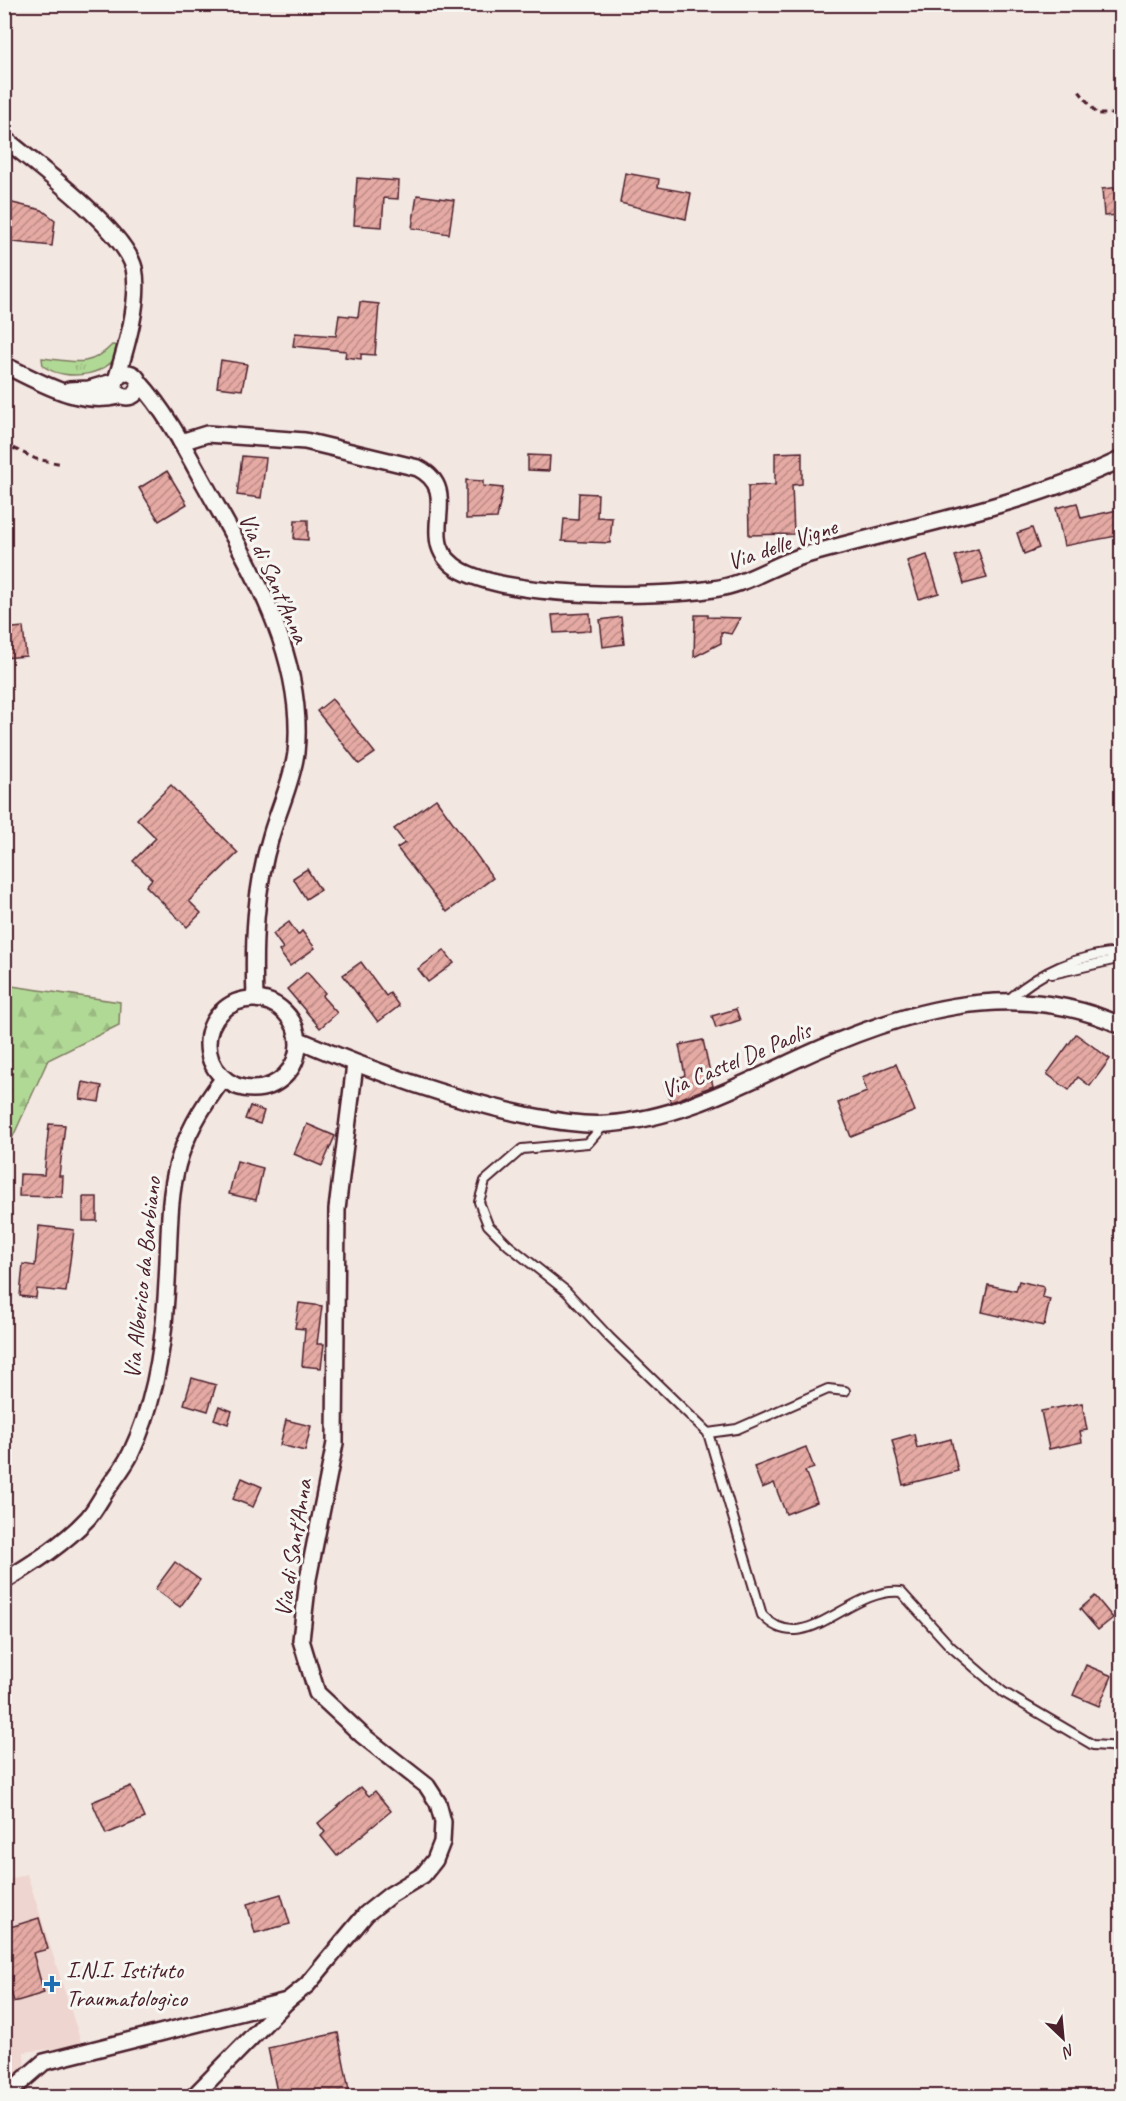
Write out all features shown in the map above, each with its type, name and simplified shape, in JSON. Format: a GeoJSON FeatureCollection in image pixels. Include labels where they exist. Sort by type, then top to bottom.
{"type":"FeatureCollection","features":[{"type":"Feature","properties":{"kind":"street"},"geometry":{"type":"LineString","coordinates":[[4,138],[92,214],[128,254],[135,281],[121,388]]}},
{"type":"Feature","properties":{"kind":"street"},"geometry":{"type":"LineString","coordinates":[[4,365],[60,389],[121,388],[139,391],[139,380],[129,340]]}},
{"type":"Feature","properties":{"kind":"street"},"geometry":{"type":"LineString","coordinates":[[121,388],[127,373],[139,380]]}},
{"type":"Feature","properties":{"kind":"street","name":"Via di Sant'Anna"},"geometry":{"type":"LineString","coordinates":[[139,380],[157,401],[235,539],[270,612],[284,654],[295,701],[297,739],[294,763],[269,845],[256,908],[253,947],[255,998]]}},
{"type":"Feature","properties":{"kind":"street"},"geometry":{"type":"LineString","coordinates":[[121,388],[157,401]]}},
{"type":"Feature","properties":{"kind":"street","name":"Via delle Vigne"},"geometry":{"type":"LineString","coordinates":[[181,442],[207,434],[305,441],[418,468],[431,477],[438,487],[441,500],[436,535],[450,561],[464,571],[480,578],[548,591],[595,594],[712,590],[746,581],[806,555],[1000,504],[1068,481],[1122,459]]}},
{"type":"Feature","properties":{"kind":"street"},"geometry":{"type":"LineString","coordinates":[[255,998],[280,1006],[296,1027],[298,1040],[297,1055],[291,1069],[267,1088],[251,1090],[223,1079],[214,1068],[208,1055],[207,1041],[210,1027],[217,1015],[228,1005],[255,998]]}},
{"type":"Feature","properties":{"kind":"street","name":"Via Castel De Paolis"},"geometry":{"type":"LineString","coordinates":[[298,1040],[356,1064],[509,1111],[563,1121],[604,1124],[655,1117],[692,1107],[816,1051],[898,1021],[964,1003],[1007,1000],[1069,1009],[1122,1026]]}},
{"type":"Feature","properties":{"kind":"street","name":"Via di Sant'Anna"},"geometry":{"type":"LineString","coordinates":[[194,2097],[287,2001],[307,1986],[366,1914],[390,1895],[423,1875],[435,1860],[442,1842],[443,1822],[438,1803],[427,1786],[362,1736],[317,1692],[301,1640],[308,1579],[335,1443],[337,1209],[356,1064]]}},
{"type":"Feature","properties":{"kind":"street","name":"Via Alberico da Barbiano"},"geometry":{"type":"LineString","coordinates":[[4,1581],[41,1558],[88,1518],[130,1455],[148,1411],[158,1372],[166,1298],[169,1208],[176,1168],[191,1126],[223,1079]]}},
{"type":"Feature","properties":{"kind":"street"},"geometry":{"type":"LineString","coordinates":[[5,2097],[45,2062],[287,2001]]}},
{"type":"Feature","properties":{"kind":"lane"},"geometry":{"type":"LineString","coordinates":[[1007,1000],[1026,984],[1089,956],[1122,952]]}},
{"type":"Feature","properties":{"kind":"lane"},"geometry":{"type":"LineString","coordinates":[[1036,979],[1122,958]]}},
{"type":"Feature","properties":{"kind":"lane"},"geometry":{"type":"LineString","coordinates":[[604,1124],[588,1143],[522,1149],[485,1181],[479,1202],[488,1224],[501,1238],[567,1291],[617,1346],[708,1433],[762,1615],[772,1626],[790,1632],[820,1623],[854,1603],[887,1591],[901,1592],[950,1646],[1003,1692],[1093,1745],[1122,1747]]}},
{"type":"Feature","properties":{"kind":"lane"},"geometry":{"type":"LineString","coordinates":[[708,1433],[737,1429],[828,1389],[845,1391]]}},
{"type":"Feature","properties":{"kind":"path"},"geometry":{"type":"LineString","coordinates":[[1079,91],[1097,114],[1122,114]]}},
{"type":"Feature","properties":{"kind":"path"},"geometry":{"type":"LineString","coordinates":[[4,444],[36,459],[63,464]]}},
{"type":"Feature","properties":{"kind":"shaded area","name":"I.N.I. Istituto Traumatologico"},"geometry":{"type":"Polygon","coordinates":[[[27,1874],[81,2042],[68,2047],[24,2052],[25,2072],[5,2091],[5,1954],[16,1958],[48,1948],[39,1918],[5,1932],[5,1881],[27,1874]]]}},
{"type":"Feature","properties":{"kind":"green space"},"geometry":{"type":"Polygon","coordinates":[[[112,345],[122,346],[117,356],[109,364],[88,374],[64,374],[43,366],[42,358],[80,362],[96,358],[112,345]]]}},
{"type":"Feature","properties":{"kind":"green space"},"geometry":{"type":"Polygon","coordinates":[[[5,985],[120,1002],[119,1025],[48,1060],[5,1154],[5,985]]]}},
{"type":"Feature","properties":{"kind":"building"},"geometry":{"type":"Polygon","coordinates":[[[625,173],[659,179],[658,187],[691,193],[686,219],[620,203],[625,173]]]}},
{"type":"Feature","properties":{"kind":"building"},"geometry":{"type":"Polygon","coordinates":[[[357,178],[399,181],[398,199],[384,198],[382,227],[354,225],[357,178]]]}},
{"type":"Feature","properties":{"kind":"building"},"geometry":{"type":"Polygon","coordinates":[[[1122,187],[1122,215],[1104,216],[1102,189],[1122,187]]]}},
{"type":"Feature","properties":{"kind":"building"},"geometry":{"type":"Polygon","coordinates":[[[417,195],[454,200],[449,234],[412,228],[417,195]]]}},
{"type":"Feature","properties":{"kind":"building"},"geometry":{"type":"Polygon","coordinates":[[[4,201],[42,210],[55,220],[52,246],[4,241],[4,201]]]}},
{"type":"Feature","properties":{"kind":"building"},"geometry":{"type":"Polygon","coordinates":[[[360,302],[379,304],[375,355],[361,354],[361,359],[345,357],[346,351],[293,346],[295,333],[336,336],[339,315],[358,317],[360,302]]]}},
{"type":"Feature","properties":{"kind":"building"},"geometry":{"type":"Polygon","coordinates":[[[221,360],[247,364],[242,390],[217,387],[221,360]]]}},
{"type":"Feature","properties":{"kind":"building"},"geometry":{"type":"Polygon","coordinates":[[[802,452],[802,484],[792,485],[794,534],[749,535],[748,486],[775,485],[775,453],[802,452]]]}},
{"type":"Feature","properties":{"kind":"building"},"geometry":{"type":"Polygon","coordinates":[[[528,455],[550,456],[549,471],[528,470],[528,455]]]}},
{"type":"Feature","properties":{"kind":"building"},"geometry":{"type":"Polygon","coordinates":[[[242,456],[266,458],[261,498],[237,495],[242,456]]]}},
{"type":"Feature","properties":{"kind":"building"},"geometry":{"type":"Polygon","coordinates":[[[167,471],[187,504],[159,521],[139,488],[167,471]]]}},
{"type":"Feature","properties":{"kind":"building"},"geometry":{"type":"Polygon","coordinates":[[[466,480],[483,481],[483,486],[503,488],[497,518],[466,519],[466,480]]]}},
{"type":"Feature","properties":{"kind":"building"},"geometry":{"type":"Polygon","coordinates":[[[579,493],[598,494],[597,517],[612,518],[610,543],[562,541],[564,519],[578,520],[579,493]]]}},
{"type":"Feature","properties":{"kind":"building"},"geometry":{"type":"Polygon","coordinates":[[[1077,503],[1081,518],[1122,509],[1122,535],[1064,546],[1056,508],[1077,503]]]}},
{"type":"Feature","properties":{"kind":"building"},"geometry":{"type":"Polygon","coordinates":[[[295,520],[308,520],[308,540],[294,539],[295,520]]]}},
{"type":"Feature","properties":{"kind":"building"},"geometry":{"type":"Polygon","coordinates":[[[1032,528],[1039,548],[1024,554],[1017,533],[1032,528]]]}},
{"type":"Feature","properties":{"kind":"building"},"geometry":{"type":"Polygon","coordinates":[[[978,549],[987,578],[964,584],[955,556],[978,549]]]}},
{"type":"Feature","properties":{"kind":"building"},"geometry":{"type":"Polygon","coordinates":[[[927,555],[939,593],[919,599],[907,561],[927,555]]]}},
{"type":"Feature","properties":{"kind":"building"},"geometry":{"type":"Polygon","coordinates":[[[590,613],[591,631],[554,633],[552,615],[590,613]]]}},
{"type":"Feature","properties":{"kind":"building"},"geometry":{"type":"Polygon","coordinates":[[[695,615],[740,618],[731,634],[721,632],[721,643],[694,657],[695,615]]]}},
{"type":"Feature","properties":{"kind":"building"},"geometry":{"type":"Polygon","coordinates":[[[621,617],[624,644],[603,647],[600,620],[621,617]]]}},
{"type":"Feature","properties":{"kind":"building"},"geometry":{"type":"Polygon","coordinates":[[[23,627],[26,656],[4,658],[4,629],[23,627]]]}},
{"type":"Feature","properties":{"kind":"building"},"geometry":{"type":"Polygon","coordinates":[[[332,699],[375,753],[359,764],[317,711],[332,699]]]}},
{"type":"Feature","properties":{"kind":"building"},"geometry":{"type":"Polygon","coordinates":[[[171,785],[238,853],[189,901],[201,913],[187,927],[146,886],[152,879],[133,861],[156,838],[137,819],[171,785]]]}},
{"type":"Feature","properties":{"kind":"building"},"geometry":{"type":"Polygon","coordinates":[[[436,799],[493,878],[447,912],[397,848],[405,843],[394,829],[436,799]]]}},
{"type":"Feature","properties":{"kind":"building"},"geometry":{"type":"Polygon","coordinates":[[[307,869],[320,890],[306,899],[293,878],[307,869]]]}},
{"type":"Feature","properties":{"kind":"building"},"geometry":{"type":"Polygon","coordinates":[[[289,922],[298,935],[302,931],[315,948],[290,966],[279,951],[283,948],[273,934],[289,922]]]}},
{"type":"Feature","properties":{"kind":"building"},"geometry":{"type":"Polygon","coordinates":[[[444,950],[454,963],[428,982],[418,969],[444,950]]]}},
{"type":"Feature","properties":{"kind":"building"},"geometry":{"type":"Polygon","coordinates":[[[361,962],[386,996],[390,993],[399,1006],[378,1022],[343,975],[361,962]]]}},
{"type":"Feature","properties":{"kind":"building"},"geometry":{"type":"Polygon","coordinates":[[[307,972],[325,993],[322,996],[337,1013],[320,1028],[287,989],[307,972]]]}},
{"type":"Feature","properties":{"kind":"building"},"geometry":{"type":"Polygon","coordinates":[[[736,1009],[740,1020],[716,1028],[712,1016],[736,1009]]]}},
{"type":"Feature","properties":{"kind":"building"},"geometry":{"type":"Polygon","coordinates":[[[1076,1034],[1110,1059],[1090,1086],[1078,1077],[1069,1090],[1047,1074],[1076,1034]]]}},
{"type":"Feature","properties":{"kind":"building"},"geometry":{"type":"Polygon","coordinates":[[[703,1040],[713,1086],[671,1102],[664,1085],[685,1075],[679,1045],[703,1040]]]}},
{"type":"Feature","properties":{"kind":"building"},"geometry":{"type":"Polygon","coordinates":[[[896,1064],[915,1111],[851,1137],[838,1103],[867,1092],[862,1077],[896,1064]]]}},
{"type":"Feature","properties":{"kind":"building"},"geometry":{"type":"Polygon","coordinates":[[[83,1082],[102,1086],[99,1102],[80,1099],[83,1082]]]}},
{"type":"Feature","properties":{"kind":"building"},"geometry":{"type":"Polygon","coordinates":[[[250,1106],[264,1111],[260,1124],[245,1119],[250,1106]]]}},
{"type":"Feature","properties":{"kind":"building"},"geometry":{"type":"Polygon","coordinates":[[[49,1124],[65,1125],[59,1176],[63,1176],[62,1197],[19,1196],[20,1174],[44,1175],[49,1124]]]}},
{"type":"Feature","properties":{"kind":"building"},"geometry":{"type":"Polygon","coordinates":[[[307,1124],[335,1136],[322,1166],[294,1154],[307,1124]]]}},
{"type":"Feature","properties":{"kind":"building"},"geometry":{"type":"Polygon","coordinates":[[[237,1161],[263,1168],[256,1200],[229,1194],[237,1161]]]}},
{"type":"Feature","properties":{"kind":"building"},"geometry":{"type":"Polygon","coordinates":[[[83,1197],[97,1197],[97,1221],[83,1221],[83,1197]]]}},
{"type":"Feature","properties":{"kind":"building"},"geometry":{"type":"Polygon","coordinates":[[[39,1226],[74,1230],[66,1292],[37,1289],[36,1298],[20,1296],[23,1264],[35,1266],[39,1226]]]}},
{"type":"Feature","properties":{"kind":"building"},"geometry":{"type":"Polygon","coordinates":[[[1019,1281],[1044,1287],[1042,1297],[1050,1299],[1044,1326],[982,1312],[988,1285],[1016,1291],[1019,1281]]]}},
{"type":"Feature","properties":{"kind":"building"},"geometry":{"type":"Polygon","coordinates":[[[299,1303],[322,1306],[317,1344],[324,1344],[321,1368],[302,1366],[305,1329],[295,1328],[299,1303]]]}},
{"type":"Feature","properties":{"kind":"building"},"geometry":{"type":"Polygon","coordinates":[[[192,1378],[216,1385],[208,1411],[184,1404],[192,1378]]]}},
{"type":"Feature","properties":{"kind":"building"},"geometry":{"type":"Polygon","coordinates":[[[1082,1403],[1087,1430],[1080,1431],[1082,1442],[1049,1449],[1041,1411],[1082,1403]]]}},
{"type":"Feature","properties":{"kind":"building"},"geometry":{"type":"Polygon","coordinates":[[[219,1406],[232,1411],[228,1424],[214,1419],[219,1406]]]}},
{"type":"Feature","properties":{"kind":"building"},"geometry":{"type":"Polygon","coordinates":[[[286,1420],[311,1426],[305,1451],[280,1445],[286,1420]]]}},
{"type":"Feature","properties":{"kind":"building"},"geometry":{"type":"Polygon","coordinates":[[[914,1434],[917,1448],[951,1439],[958,1471],[903,1485],[892,1440],[914,1434]]]}},
{"type":"Feature","properties":{"kind":"building"},"geometry":{"type":"Polygon","coordinates":[[[806,1447],[814,1468],[805,1471],[817,1502],[786,1514],[774,1483],[762,1488],[754,1467],[806,1447]]]}},
{"type":"Feature","properties":{"kind":"building"},"geometry":{"type":"Polygon","coordinates":[[[242,1478],[262,1487],[253,1507],[233,1499],[242,1478]]]}},
{"type":"Feature","properties":{"kind":"building"},"geometry":{"type":"Polygon","coordinates":[[[175,1562],[200,1580],[180,1607],[155,1589],[175,1562]]]}},
{"type":"Feature","properties":{"kind":"building"},"geometry":{"type":"Polygon","coordinates":[[[1095,1596],[1113,1618],[1098,1630],[1080,1609],[1095,1596]]]}},
{"type":"Feature","properties":{"kind":"building"},"geometry":{"type":"Polygon","coordinates":[[[1086,1665],[1112,1676],[1099,1706],[1073,1695],[1086,1665]]]}},
{"type":"Feature","properties":{"kind":"building"},"geometry":{"type":"Polygon","coordinates":[[[131,1786],[145,1818],[106,1834],[92,1802],[131,1786]]]}},
{"type":"Feature","properties":{"kind":"building"},"geometry":{"type":"Polygon","coordinates":[[[361,1787],[369,1796],[375,1791],[391,1811],[337,1856],[321,1836],[325,1832],[318,1823],[361,1787]]]}},
{"type":"Feature","properties":{"kind":"building"},"geometry":{"type":"Polygon","coordinates":[[[281,1894],[290,1924],[255,1933],[247,1904],[281,1894]]]}},
{"type":"Feature","properties":{"kind":"building"},"geometry":{"type":"Polygon","coordinates":[[[39,1918],[48,1949],[33,1953],[44,1993],[14,2002],[4,1968],[4,1929],[39,1918]]]}},
{"type":"Feature","properties":{"kind":"building"},"geometry":{"type":"Polygon","coordinates":[[[338,2033],[350,2095],[278,2097],[268,2048],[338,2033]]]}},
{"type":"Feature","properties":{"kind":"place","name":"I.N.I. Istituto Traumatologico"},"geometry":{"type":"Point","coordinates":[52,1984]}}]}
